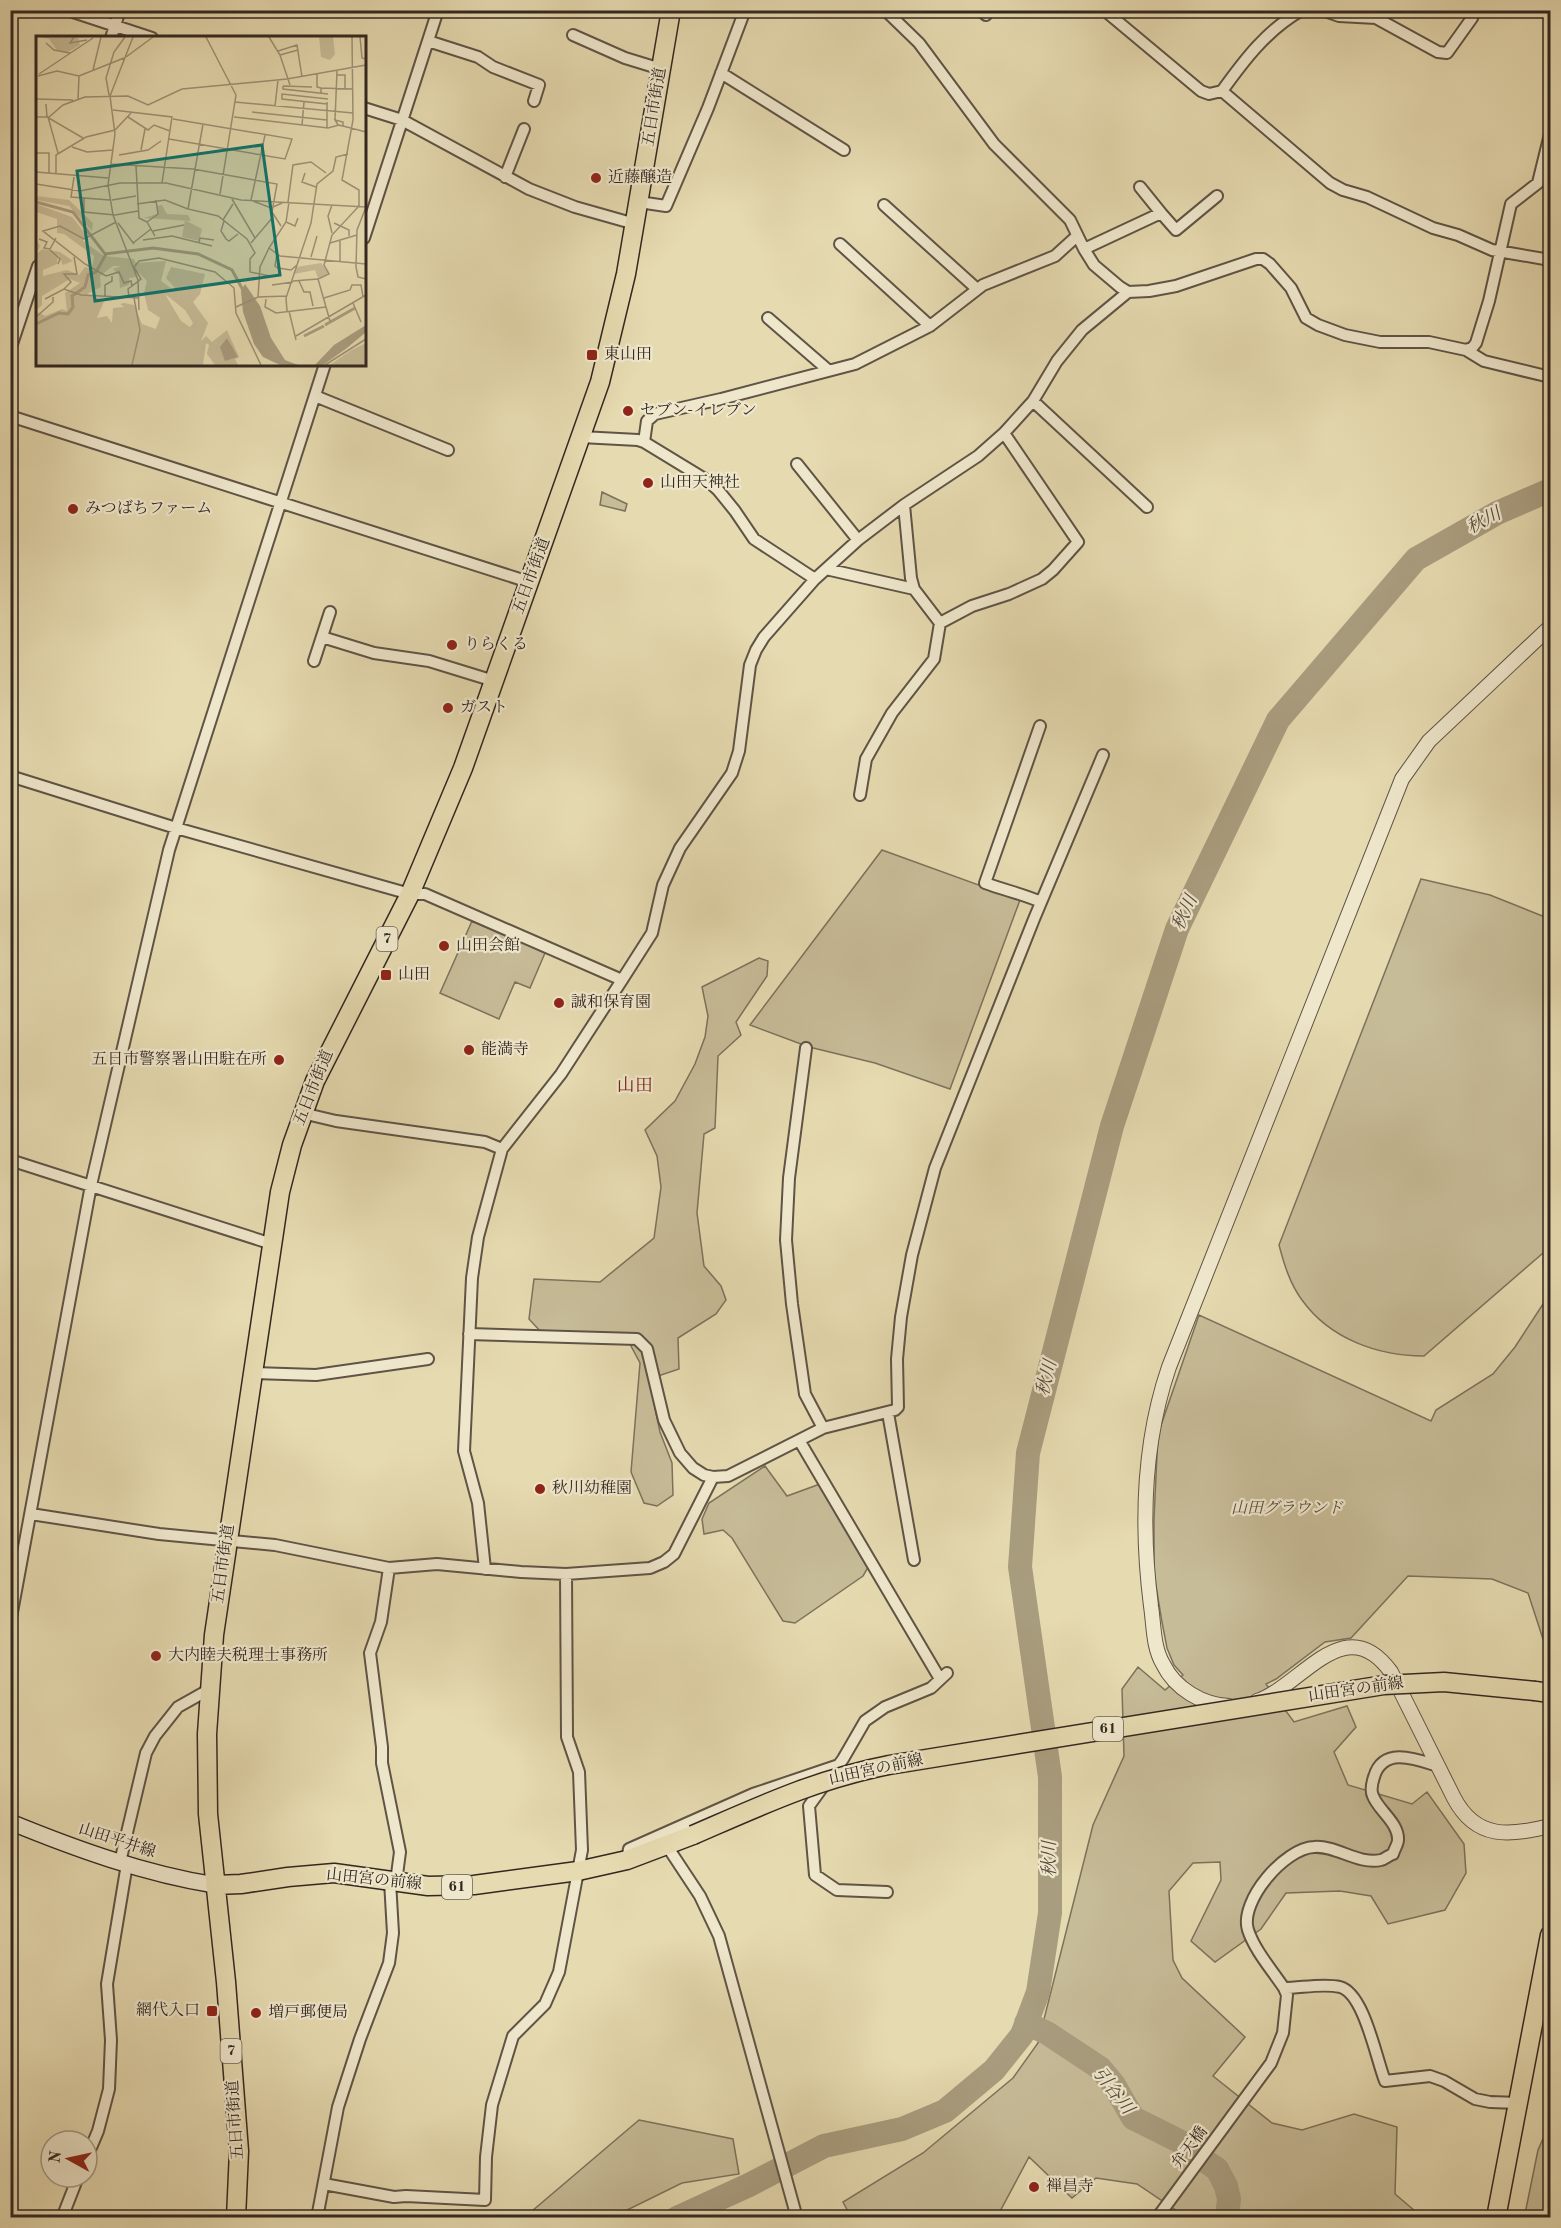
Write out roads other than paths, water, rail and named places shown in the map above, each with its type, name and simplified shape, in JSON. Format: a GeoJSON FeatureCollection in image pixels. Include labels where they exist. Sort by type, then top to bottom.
{"type":"FeatureCollection","features":[{"type":"Feature","properties":{"kind":"main road","name":"五日市街道"},"geometry":{"type":"LineString","coordinates":[[236,2217],[239,2151],[226,1982],[215,1885],[207,1780],[207,1734],[214,1635],[280,1192],[303,1113],[330,1050],[410,894],[463,768],[600,382],[612,339],[635,224],[671,10]]}},
{"type":"Feature","properties":{"kind":"main road","name":"山田宮の前線"},"geometry":{"type":"LineString","coordinates":[[215,1885],[334,1873],[428,1886],[458,1887],[578,1871],[627,1860],[667,1846],[806,1786],[850,1773],[890,1765],[1371,1686],[1444,1682],[1543,1692]]}},
{"type":"Feature","properties":{"kind":"main road","name":"山田平井線"},"geometry":{"type":"LineString","coordinates":[[10,1822],[124,1863],[176,1878],[215,1885]]}},
{"type":"Feature","properties":{"kind":"main road"},"geometry":{"type":"LineString","coordinates":[[1496,2217],[1551,1935]]}},
{"type":"Feature","properties":{"kind":"street"},"geometry":{"type":"LineString","coordinates":[[67,10],[146,36]]}},
{"type":"Feature","properties":{"kind":"street"},"geometry":{"type":"LineString","coordinates":[[112,36],[120,10]]}},
{"type":"Feature","properties":{"kind":"street"},"geometry":{"type":"LineString","coordinates":[[366,232],[438,10]]}},
{"type":"Feature","properties":{"kind":"street"},"geometry":{"type":"LineString","coordinates":[[639,202],[666,206],[745,10]]}},
{"type":"Feature","properties":{"kind":"street"},"geometry":{"type":"LineString","coordinates":[[885,10],[920,43],[994,144],[1070,220],[1084,249],[1102,273],[1128,292]]}},
{"type":"Feature","properties":{"kind":"street"},"geometry":{"type":"LineString","coordinates":[[1104,10],[1201,91],[1209,94],[1222,91],[1260,42],[1283,21],[1302,10]]}},
{"type":"Feature","properties":{"kind":"street"},"geometry":{"type":"LineString","coordinates":[[1322,10],[1339,16],[1376,18],[1438,52],[1447,53],[1472,18],[1475,10]]}},
{"type":"Feature","properties":{"kind":"street"},"geometry":{"type":"LineString","coordinates":[[573,35],[625,58],[661,69]]}},
{"type":"Feature","properties":{"kind":"street"},"geometry":{"type":"LineString","coordinates":[[428,41],[478,57],[493,67],[539,85],[534,101]]}},
{"type":"Feature","properties":{"kind":"street"},"geometry":{"type":"LineString","coordinates":[[721,73],[844,150]]}},
{"type":"Feature","properties":{"kind":"street"},"geometry":{"type":"LineString","coordinates":[[1222,91],[1330,183],[1343,190],[1367,197],[1433,228],[1458,235],[1500,253],[1551,260]]}},
{"type":"Feature","properties":{"kind":"street"},"geometry":{"type":"LineString","coordinates":[[366,109],[402,120],[505,177],[575,207],[635,224]]}},
{"type":"Feature","properties":{"kind":"street"},"geometry":{"type":"LineString","coordinates":[[505,177],[524,129]]}},
{"type":"Feature","properties":{"kind":"street"},"geometry":{"type":"LineString","coordinates":[[1466,350],[1472,348],[1476,343],[1489,301],[1511,204],[1538,183],[1551,135]]}},
{"type":"Feature","properties":{"kind":"street"},"geometry":{"type":"LineString","coordinates":[[1140,187],[1176,230],[1217,196]]}},
{"type":"Feature","properties":{"kind":"street"},"geometry":{"type":"LineString","coordinates":[[884,205],[977,289]]}},
{"type":"Feature","properties":{"kind":"street"},"geometry":{"type":"LineString","coordinates":[[1084,249],[1161,213]]}},
{"type":"Feature","properties":{"kind":"street"},"geometry":{"type":"LineString","coordinates":[[644,442],[647,421],[654,414],[855,364],[930,326],[983,285],[1055,256],[1077,236]]}},
{"type":"Feature","properties":{"kind":"street"},"geometry":{"type":"LineString","coordinates":[[840,244],[930,326]]}},
{"type":"Feature","properties":{"kind":"street"},"geometry":{"type":"LineString","coordinates":[[484,1569],[478,1503],[464,1451],[469,1334],[477,1236],[501,1149],[561,1074],[652,933],[663,885],[680,848],[732,773],[739,752],[750,664],[756,650],[774,624],[815,579],[858,540],[904,505],[978,456],[1004,434],[1033,401],[1057,361],[1082,330],[1128,292],[1176,286],[1256,259],[1263,259],[1291,288],[1306,318],[1318,325],[1345,335],[1380,342],[1429,342],[1466,350],[1484,360],[1551,377]]}},
{"type":"Feature","properties":{"kind":"street"},"geometry":{"type":"LineString","coordinates":[[10,350],[36,272]]}},
{"type":"Feature","properties":{"kind":"street"},"geometry":{"type":"LineString","coordinates":[[768,318],[828,370]]}},
{"type":"Feature","properties":{"kind":"street"},"geometry":{"type":"LineString","coordinates":[[10,1623],[91,1185],[176,828],[324,366]]}},
{"type":"Feature","properties":{"kind":"street"},"geometry":{"type":"LineString","coordinates":[[315,396],[448,450]]}},
{"type":"Feature","properties":{"kind":"street"},"geometry":{"type":"LineString","coordinates":[[1033,401],[1147,507]]}},
{"type":"Feature","properties":{"kind":"street"},"geometry":{"type":"LineString","coordinates":[[10,416],[529,582]]}},
{"type":"Feature","properties":{"kind":"street"},"geometry":{"type":"LineString","coordinates":[[940,623],[972,606],[1009,594],[1042,579],[1078,542],[1004,434]]}},
{"type":"Feature","properties":{"kind":"street"},"geometry":{"type":"LineString","coordinates":[[581,437],[644,442],[708,481],[730,504],[754,538],[815,579]]}},
{"type":"Feature","properties":{"kind":"street"},"geometry":{"type":"LineString","coordinates":[[797,464],[858,540]]}},
{"type":"Feature","properties":{"kind":"street"},"geometry":{"type":"LineString","coordinates":[[860,795],[866,759],[891,713],[934,659],[940,623],[914,589],[904,505]]}},
{"type":"Feature","properties":{"kind":"street"},"geometry":{"type":"LineString","coordinates":[[826,569],[914,589]]}},
{"type":"Feature","properties":{"kind":"street"},"geometry":{"type":"LineString","coordinates":[[314,661],[330,612]]}},
{"type":"Feature","properties":{"kind":"street"},"geometry":{"type":"LineString","coordinates":[[1551,627],[1429,741],[1402,779],[1169,1367],[1158,1400],[1151,1444],[1146,1517],[1148,1577],[1157,1648],[1164,1666],[1185,1691],[1219,1706],[1237,1706],[1266,1698],[1329,1653],[1346,1648],[1364,1650],[1380,1659],[1390,1672],[1461,1811],[1471,1821],[1491,1831],[1508,1833],[1551,1826]]}},
{"type":"Feature","properties":{"kind":"street"},"geometry":{"type":"LineString","coordinates":[[322,637],[374,653],[429,661],[494,681]]}},
{"type":"Feature","properties":{"kind":"street"},"geometry":{"type":"LineString","coordinates":[[1040,726],[985,883],[1041,902]]}},
{"type":"Feature","properties":{"kind":"street"},"geometry":{"type":"LineString","coordinates":[[469,1334],[637,1339],[647,1349],[664,1420],[680,1453],[693,1468],[704,1475],[713,1477],[728,1476],[823,1428],[888,1413],[898,1407],[897,1359],[902,1317],[912,1255],[935,1168],[1041,902],[1104,755]]}},
{"type":"Feature","properties":{"kind":"street"},"geometry":{"type":"LineString","coordinates":[[10,776],[176,828],[410,894],[425,894],[622,980]]}},
{"type":"Feature","properties":{"kind":"street"},"geometry":{"type":"LineString","coordinates":[[806,1048],[789,1178],[786,1240],[792,1304],[805,1394],[823,1428]]}},
{"type":"Feature","properties":{"kind":"street"},"geometry":{"type":"LineString","coordinates":[[303,1113],[336,1121],[485,1142],[501,1149]]}},
{"type":"Feature","properties":{"kind":"street"},"geometry":{"type":"LineString","coordinates":[[10,1160],[272,1244]]}},
{"type":"Feature","properties":{"kind":"street"},"geometry":{"type":"LineString","coordinates":[[252,1373],[316,1375],[428,1359]]}},
{"type":"Feature","properties":{"kind":"street"},"geometry":{"type":"LineString","coordinates":[[888,1413],[914,1560]]}},
{"type":"Feature","properties":{"kind":"street"},"geometry":{"type":"LineString","coordinates":[[799,1440],[944,1676],[931,1688],[885,1707],[866,1721],[843,1759],[809,1806],[815,1875],[837,1890],[886,1892]]}},
{"type":"Feature","properties":{"kind":"street"},"geometry":{"type":"LineString","coordinates":[[31,1514],[159,1534],[275,1545],[389,1568],[438,1564],[566,1574],[650,1568],[664,1562],[674,1554],[713,1477]]}},
{"type":"Feature","properties":{"kind":"street"},"geometry":{"type":"LineString","coordinates":[[317,2217],[338,2107],[360,2039],[389,1963],[393,1933],[393,1881],[400,1852],[382,1763],[370,1653],[381,1622],[389,1568]]}},
{"type":"Feature","properties":{"kind":"street"},"geometry":{"type":"LineString","coordinates":[[324,2184],[394,2197],[485,2200],[486,2157],[492,2105],[513,2036],[545,2004],[559,1972],[582,1850],[579,1772],[567,1737],[566,1574]]}},
{"type":"Feature","properties":{"kind":"street"},"geometry":{"type":"LineString","coordinates":[[99,2129],[109,2089],[111,2048],[107,1984],[124,1863],[146,1753],[155,1736],[178,1707],[210,1689]]}},
{"type":"Feature","properties":{"kind":"street"},"geometry":{"type":"LineString","coordinates":[[1438,1766],[1411,1756],[1393,1758],[1384,1762],[1376,1771],[1371,1785],[1372,1796],[1393,1827],[1398,1840],[1393,1854],[1381,1860],[1363,1859],[1334,1848],[1311,1847],[1284,1860],[1269,1874],[1248,1910],[1246,1921],[1254,1943],[1284,1988],[1333,1987],[1349,1991],[1361,2006],[1385,2081],[1430,2076],[1444,2080],[1475,2099],[1519,2103]]}},
{"type":"Feature","properties":{"kind":"street"},"geometry":{"type":"LineString","coordinates":[[627,1860],[629,1849],[670,1830],[753,1794],[836,1766]]}},
{"type":"Feature","properties":{"kind":"street"},"geometry":{"type":"LineString","coordinates":[[667,1846],[700,1896],[718,1936],[797,2217]]}},
{"type":"Feature","properties":{"kind":"street","name":"弁天橋"},"geometry":{"type":"LineString","coordinates":[[1157,2217],[1264,2074],[1276,2053],[1284,2024],[1287,1995],[1284,1988]]}},
{"type":"Feature","properties":{"kind":"street"},"geometry":{"type":"LineString","coordinates":[[62,2217],[72,2189]]}},
{"type":"Feature","properties":{"kind":"waterway","name":"秋川"},"geometry":{"type":"LineString","coordinates":[[677,2218],[749,2185],[824,2146],[902,2129],[945,2111],[994,2070],[1022,2035],[1038,1992],[1050,1913],[1050,1777],[1020,1567],[1028,1453],[1112,1126],[1177,929],[1278,720],[1416,559],[1497,513],[1550,490]]}},
{"type":"Feature","properties":{"kind":"waterway","name":"引谷川"},"geometry":{"type":"LineString","coordinates":[[1026,2023],[1047,2033],[1100,2068],[1114,2085],[1133,2118],[1185,2144],[1196,2155],[1217,2169],[1226,2186],[1229,2199],[1227,2218]]}},
{"type":"Feature","properties":{"kind":"place","name":"近藤醸造"},"geometry":{"type":"Point","coordinates":[596,178]}},
{"type":"Feature","properties":{"kind":"place","name":"東山田"},"geometry":{"type":"Point","coordinates":[592,355]}},
{"type":"Feature","properties":{"kind":"place","name":"セブン-イレブン"},"geometry":{"type":"Point","coordinates":[628,411]}},
{"type":"Feature","properties":{"kind":"place","name":"山田天神社"},"geometry":{"type":"Point","coordinates":[648,483]}},
{"type":"Feature","properties":{"kind":"place","name":"みつばちファーム"},"geometry":{"type":"Point","coordinates":[73,509]}},
{"type":"Feature","properties":{"kind":"place","name":"りらくる"},"geometry":{"type":"Point","coordinates":[452,645]}},
{"type":"Feature","properties":{"kind":"place","name":"ガスト"},"geometry":{"type":"Point","coordinates":[448,708]}},
{"type":"Feature","properties":{"kind":"place","name":"山田会館"},"geometry":{"type":"Point","coordinates":[444,946]}},
{"type":"Feature","properties":{"kind":"place","name":"山田"},"geometry":{"type":"Point","coordinates":[386,975]}},
{"type":"Feature","properties":{"kind":"place","name":"誠和保育園"},"geometry":{"type":"Point","coordinates":[559,1003]}},
{"type":"Feature","properties":{"kind":"place","name":"能満寺"},"geometry":{"type":"Point","coordinates":[469,1050]}},
{"type":"Feature","properties":{"kind":"place","name":"五日市警察署山田駐在所"},"geometry":{"type":"Point","coordinates":[279,1060]}},
{"type":"Feature","properties":{"kind":"place","name":"秋川幼稚園"},"geometry":{"type":"Point","coordinates":[540,1489]}},
{"type":"Feature","properties":{"kind":"place","name":"大内睦夫税理士事務所"},"geometry":{"type":"Point","coordinates":[156,1656]}},
{"type":"Feature","properties":{"kind":"place","name":"網代入口"},"geometry":{"type":"Point","coordinates":[212,2011]}},
{"type":"Feature","properties":{"kind":"place","name":"増戸郵便局"},"geometry":{"type":"Point","coordinates":[256,2013]}},
{"type":"Feature","properties":{"kind":"place","name":"禅昌寺"},"geometry":{"type":"Point","coordinates":[1034,2187]}},
{"type":"Feature","properties":{"kind":"district","name":"山田"},"geometry":{"type":"Point","coordinates":[635,1086]}},
{"type":"Feature","properties":{"kind":"park label","name":"山田グラウンド"},"geometry":{"type":"Point","coordinates":[1287,1509]}}]}
